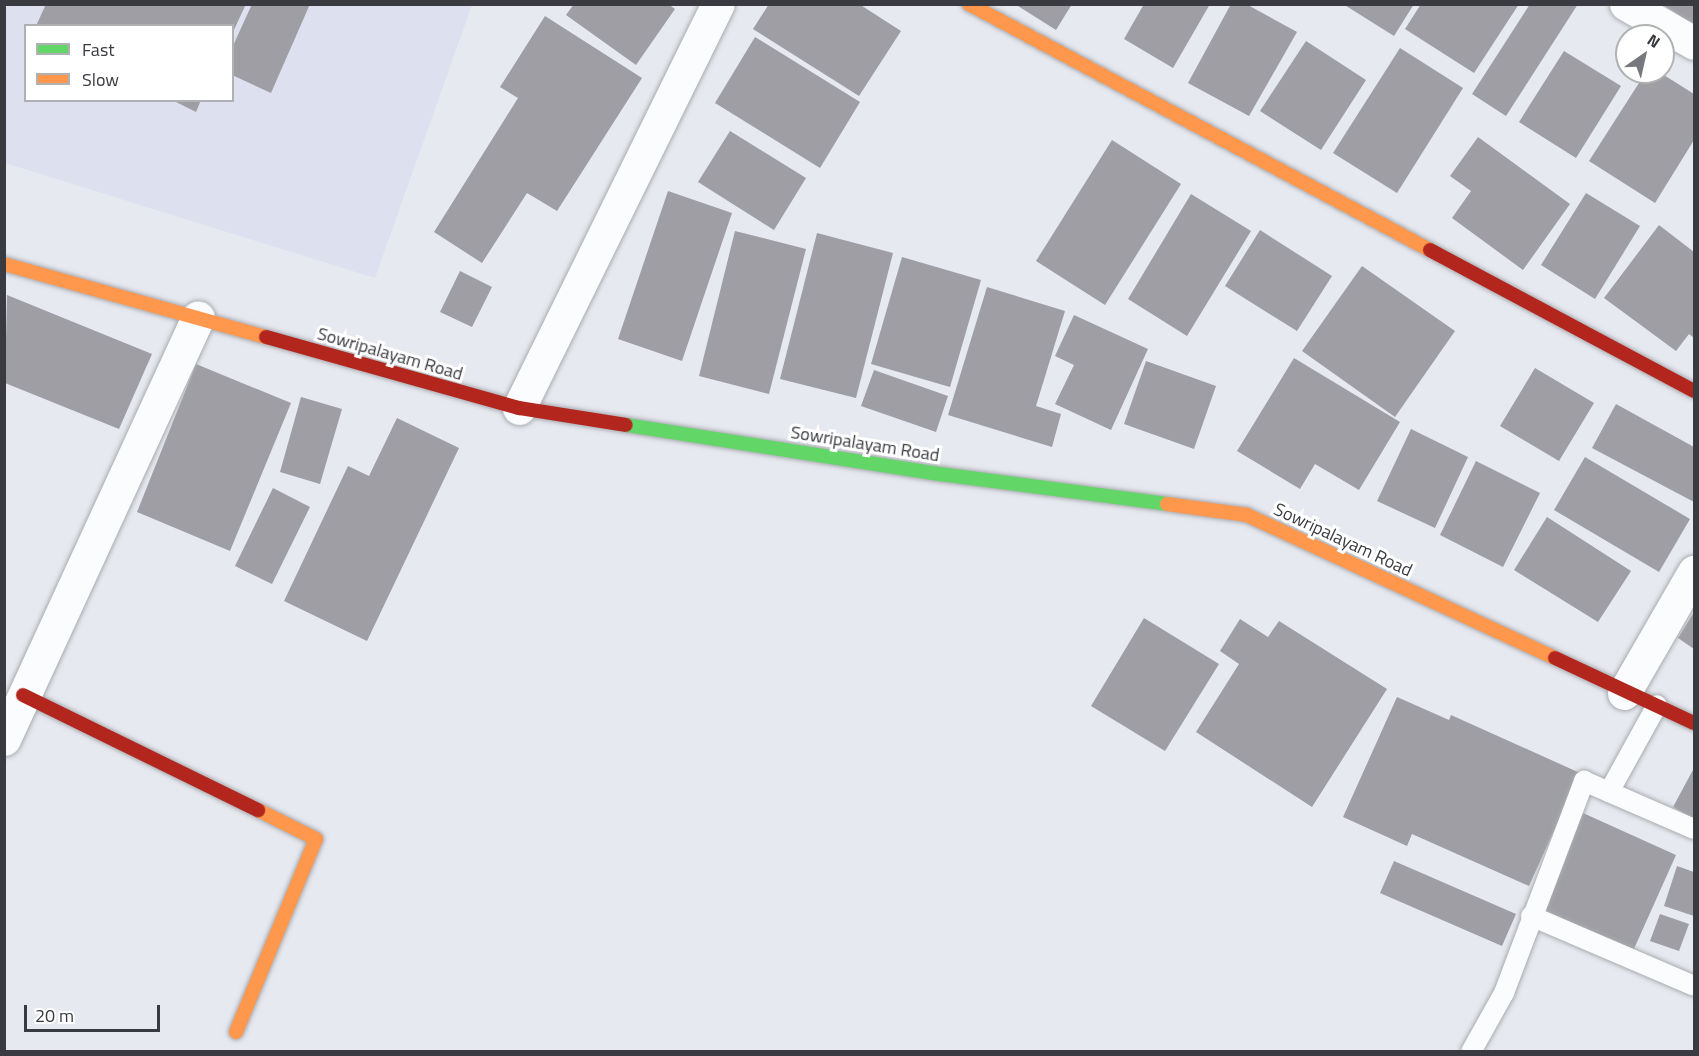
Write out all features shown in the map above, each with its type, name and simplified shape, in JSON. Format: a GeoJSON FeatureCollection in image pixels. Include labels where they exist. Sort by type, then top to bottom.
{"type":"FeatureCollection","features":[{"type":"Feature","properties":{"kind":"street"},"geometry":{"type":"LineString","coordinates":[[519,408],[718,4]]}},
{"type":"Feature","properties":{"kind":"street"},"geometry":{"type":"LineString","coordinates":[[969,4],[1695,391]]}},
{"type":"Feature","properties":{"kind":"street"},"geometry":{"type":"LineString","coordinates":[[1626,4],[1695,43]]}},
{"type":"Feature","properties":{"kind":"street","name":"Sowripalayam Road"},"geometry":{"type":"LineString","coordinates":[[4,264],[198,316],[386,374],[519,408],[940,474],[1247,515],[1624,693],[1695,723]]}},
{"type":"Feature","properties":{"kind":"street"},"geometry":{"type":"LineString","coordinates":[[4,739],[198,316]]}},
{"type":"Feature","properties":{"kind":"street"},"geometry":{"type":"LineString","coordinates":[[1624,693],[1695,572]]}},
{"type":"Feature","properties":{"kind":"street"},"geometry":{"type":"LineString","coordinates":[[23,695],[316,839],[236,1032]]}},
{"type":"Feature","properties":{"kind":"lane"},"geometry":{"type":"LineString","coordinates":[[1609,792],[1657,705]]}},
{"type":"Feature","properties":{"kind":"lane"},"geometry":{"type":"LineString","coordinates":[[1471,1052],[1504,993],[1531,916],[1584,781],[1695,829]]}},
{"type":"Feature","properties":{"kind":"lane"},"geometry":{"type":"LineString","coordinates":[[1531,916],[1695,986]]}},
{"type":"Feature","properties":{"kind":"shaded area"},"geometry":{"type":"Polygon","coordinates":[[[4,5],[472,5],[375,278],[5,163],[4,5]]]}},
{"type":"Feature","properties":{"kind":"building"},"geometry":{"type":"Polygon","coordinates":[[[46,4],[246,4],[234,30],[234,24],[37,24],[46,4]]]}},
{"type":"Feature","properties":{"kind":"building"},"geometry":{"type":"Polygon","coordinates":[[[252,4],[310,4],[271,93],[234,76],[234,44],[252,4]]]}},
{"type":"Feature","properties":{"kind":"building"},"geometry":{"type":"Polygon","coordinates":[[[574,4],[668,4],[675,9],[636,65],[566,15],[574,4]]]}},
{"type":"Feature","properties":{"kind":"building"},"geometry":{"type":"Polygon","coordinates":[[[769,4],[859,4],[901,31],[859,96],[753,29],[769,4]]]}},
{"type":"Feature","properties":{"kind":"building"},"geometry":{"type":"Polygon","coordinates":[[[1015,4],[1072,4],[1056,30],[1015,4]]]}},
{"type":"Feature","properties":{"kind":"building"},"geometry":{"type":"Polygon","coordinates":[[[1144,4],[1210,4],[1173,68],[1124,39],[1144,4]]]}},
{"type":"Feature","properties":{"kind":"building"},"geometry":{"type":"Polygon","coordinates":[[[1231,4],[1246,4],[1297,32],[1249,116],[1188,83],[1231,4]]]}},
{"type":"Feature","properties":{"kind":"building"},"geometry":{"type":"Polygon","coordinates":[[[1343,4],[1414,4],[1394,36],[1343,4]]]}},
{"type":"Feature","properties":{"kind":"building"},"geometry":{"type":"Polygon","coordinates":[[[1421,4],[1519,4],[1474,73],[1405,29],[1421,4]]]}},
{"type":"Feature","properties":{"kind":"building"},"geometry":{"type":"Polygon","coordinates":[[[1530,4],[1578,4],[1506,116],[1472,94],[1530,4]]]}},
{"type":"Feature","properties":{"kind":"building"},"geometry":{"type":"Polygon","coordinates":[[[1662,4],[1694,4],[1694,25],[1662,4]]]}},
{"type":"Feature","properties":{"kind":"building"},"geometry":{"type":"Polygon","coordinates":[[[545,16],[642,78],[557,211],[527,193],[482,263],[434,232],[518,98],[500,87],[545,16]]]}},
{"type":"Feature","properties":{"kind":"building"},"geometry":{"type":"Polygon","coordinates":[[[755,37],[860,102],[820,168],[715,103],[755,37]]]}},
{"type":"Feature","properties":{"kind":"building"},"geometry":{"type":"Polygon","coordinates":[[[1306,41],[1366,80],[1321,150],[1260,111],[1306,41]]]}},
{"type":"Feature","properties":{"kind":"building"},"geometry":{"type":"Polygon","coordinates":[[[1400,48],[1463,88],[1397,193],[1333,153],[1400,48]]]}},
{"type":"Feature","properties":{"kind":"building"},"geometry":{"type":"Polygon","coordinates":[[[1564,51],[1621,86],[1576,158],[1519,122],[1564,51]]]}},
{"type":"Feature","properties":{"kind":"building"},"geometry":{"type":"Polygon","coordinates":[[[1675,82],[1694,94],[1694,140],[1655,203],[1589,161],[1638,84],[1675,84],[1675,82]]]}},
{"type":"Feature","properties":{"kind":"building"},"geometry":{"type":"Polygon","coordinates":[[[176,102],[200,102],[196,112],[176,102]]]}},
{"type":"Feature","properties":{"kind":"building"},"geometry":{"type":"Polygon","coordinates":[[[730,131],[806,178],[774,230],[698,182],[730,131]]]}},
{"type":"Feature","properties":{"kind":"building"},"geometry":{"type":"Polygon","coordinates":[[[1478,137],[1570,204],[1523,270],[1452,218],[1471,191],[1450,176],[1478,137]]]}},
{"type":"Feature","properties":{"kind":"building"},"geometry":{"type":"Polygon","coordinates":[[[1112,140],[1181,184],[1105,305],[1036,261],[1112,140]]]}},
{"type":"Feature","properties":{"kind":"building"},"geometry":{"type":"Polygon","coordinates":[[[668,191],[732,213],[682,361],[618,339],[668,191]]]}},
{"type":"Feature","properties":{"kind":"building"},"geometry":{"type":"Polygon","coordinates":[[[1586,193],[1640,226],[1595,299],[1541,265],[1586,193]]]}},
{"type":"Feature","properties":{"kind":"building"},"geometry":{"type":"Polygon","coordinates":[[[1191,194],[1251,231],[1187,336],[1128,299],[1191,194]]]}},
{"type":"Feature","properties":{"kind":"building"},"geometry":{"type":"Polygon","coordinates":[[[1659,225],[1694,252],[1694,338],[1689,334],[1676,351],[1604,298],[1659,225]]]}},
{"type":"Feature","properties":{"kind":"building"},"geometry":{"type":"Polygon","coordinates":[[[1260,230],[1332,276],[1297,331],[1225,286],[1260,230]]]}},
{"type":"Feature","properties":{"kind":"building"},"geometry":{"type":"Polygon","coordinates":[[[735,231],[806,249],[769,394],[699,376],[735,231]]]}},
{"type":"Feature","properties":{"kind":"building"},"geometry":{"type":"Polygon","coordinates":[[[817,233],[893,253],[856,398],[780,379],[817,233]]]}},
{"type":"Feature","properties":{"kind":"building"},"geometry":{"type":"Polygon","coordinates":[[[902,257],[981,280],[950,387],[871,364],[902,257]]]}},
{"type":"Feature","properties":{"kind":"building"},"geometry":{"type":"Polygon","coordinates":[[[1362,266],[1455,331],[1395,417],[1302,351],[1362,266]]]}},
{"type":"Feature","properties":{"kind":"building"},"geometry":{"type":"Polygon","coordinates":[[[460,271],[492,287],[472,327],[440,312],[460,271]]]}},
{"type":"Feature","properties":{"kind":"building"},"geometry":{"type":"Polygon","coordinates":[[[987,287],[1065,311],[1036,406],[1061,414],[1052,447],[948,415],[987,287]]]}},
{"type":"Feature","properties":{"kind":"building"},"geometry":{"type":"Polygon","coordinates":[[[7,295],[152,354],[119,429],[5,383],[7,295]]]}},
{"type":"Feature","properties":{"kind":"building"},"geometry":{"type":"Polygon","coordinates":[[[1074,315],[1148,349],[1111,430],[1055,404],[1074,365],[1055,356],[1074,315]]]}},
{"type":"Feature","properties":{"kind":"building"},"geometry":{"type":"Polygon","coordinates":[[[1294,358],[1400,422],[1359,490],[1315,464],[1300,489],[1237,451],[1294,358]]]}},
{"type":"Feature","properties":{"kind":"building"},"geometry":{"type":"Polygon","coordinates":[[[1146,361],[1216,386],[1194,449],[1124,424],[1146,361]]]}},
{"type":"Feature","properties":{"kind":"building"},"geometry":{"type":"Polygon","coordinates":[[[196,364],[291,403],[230,551],[137,512],[196,364]]]}},
{"type":"Feature","properties":{"kind":"building"},"geometry":{"type":"Polygon","coordinates":[[[1535,368],[1594,403],[1559,461],[1500,426],[1535,368]]]}},
{"type":"Feature","properties":{"kind":"building"},"geometry":{"type":"Polygon","coordinates":[[[874,370],[948,396],[936,432],[861,406],[874,370]]]}},
{"type":"Feature","properties":{"kind":"building"},"geometry":{"type":"Polygon","coordinates":[[[301,397],[342,409],[320,484],[280,472],[301,397]]]}},
{"type":"Feature","properties":{"kind":"building"},"geometry":{"type":"Polygon","coordinates":[[[1616,404],[1694,447],[1694,502],[1592,448],[1616,404]]]}},
{"type":"Feature","properties":{"kind":"building"},"geometry":{"type":"Polygon","coordinates":[[[397,418],[459,448],[367,641],[284,601],[348,466],[369,476],[397,418]]]}},
{"type":"Feature","properties":{"kind":"building"},"geometry":{"type":"Polygon","coordinates":[[[1411,429],[1468,457],[1435,528],[1377,501],[1411,429]]]}},
{"type":"Feature","properties":{"kind":"building"},"geometry":{"type":"Polygon","coordinates":[[[1585,457],[1690,519],[1659,572],[1554,510],[1585,457]]]}},
{"type":"Feature","properties":{"kind":"building"},"geometry":{"type":"Polygon","coordinates":[[[1476,461],[1540,493],[1503,567],[1440,535],[1476,461]]]}},
{"type":"Feature","properties":{"kind":"building"},"geometry":{"type":"Polygon","coordinates":[[[273,488],[310,507],[272,584],[235,566],[273,488]]]}},
{"type":"Feature","properties":{"kind":"building"},"geometry":{"type":"Polygon","coordinates":[[[1547,517],[1631,571],[1598,622],[1514,570],[1547,517]]]}},
{"type":"Feature","properties":{"kind":"building"},"geometry":{"type":"Polygon","coordinates":[[[1694,612],[1694,649],[1678,638],[1694,612]]]}},
{"type":"Feature","properties":{"kind":"building"},"geometry":{"type":"Polygon","coordinates":[[[1144,618],[1219,664],[1165,751],[1091,706],[1144,618]]]}},
{"type":"Feature","properties":{"kind":"building"},"geometry":{"type":"Polygon","coordinates":[[[1240,619],[1268,637],[1279,621],[1387,689],[1312,807],[1196,732],[1239,664],[1220,651],[1240,619]]]}},
{"type":"Feature","properties":{"kind":"building"},"geometry":{"type":"Polygon","coordinates":[[[1397,697],[1449,720],[1451,715],[1580,773],[1529,886],[1412,834],[1407,846],[1343,817],[1397,697]]]}},
{"type":"Feature","properties":{"kind":"building"},"geometry":{"type":"Polygon","coordinates":[[[1694,768],[1694,819],[1673,807],[1694,768]]]}},
{"type":"Feature","properties":{"kind":"building"},"geometry":{"type":"Polygon","coordinates":[[[1583,813],[1676,855],[1633,951],[1540,908],[1583,813]]]}},
{"type":"Feature","properties":{"kind":"building"},"geometry":{"type":"Polygon","coordinates":[[[1394,861],[1516,914],[1502,946],[1380,893],[1394,861]]]}},
{"type":"Feature","properties":{"kind":"building"},"geometry":{"type":"Polygon","coordinates":[[[1677,866],[1694,872],[1694,916],[1664,906],[1677,866]]]}},
{"type":"Feature","properties":{"kind":"building"},"geometry":{"type":"Polygon","coordinates":[[[1660,914],[1689,924],[1679,951],[1650,941],[1660,914]]]}},
{"type":"Feature","properties":{"kind":"traffic: fast"},"geometry":{"type":"LineString","coordinates":[[626,425],[940,474],[1167,504]]}},
{"type":"Feature","properties":{"kind":"traffic: slow"},"geometry":{"type":"LineString","coordinates":[[969,4],[1430,250]]}},
{"type":"Feature","properties":{"kind":"traffic: slow"},"geometry":{"type":"LineString","coordinates":[[4,264],[266,337]]}},
{"type":"Feature","properties":{"kind":"traffic: slow"},"geometry":{"type":"LineString","coordinates":[[1167,504],[1247,515],[1555,658]]}},
{"type":"Feature","properties":{"kind":"traffic: slow"},"geometry":{"type":"LineString","coordinates":[[236,1032],[316,839],[258,810]]}},
{"type":"Feature","properties":{"kind":"traffic: jam"},"geometry":{"type":"LineString","coordinates":[[1430,250],[1694,391]]}},
{"type":"Feature","properties":{"kind":"traffic: jam"},"geometry":{"type":"LineString","coordinates":[[266,337],[519,408],[626,425]]}},
{"type":"Feature","properties":{"kind":"traffic: jam"},"geometry":{"type":"LineString","coordinates":[[1555,658],[1694,723]]}},
{"type":"Feature","properties":{"kind":"traffic: jam"},"geometry":{"type":"LineString","coordinates":[[23,695],[258,810]]}}]}
